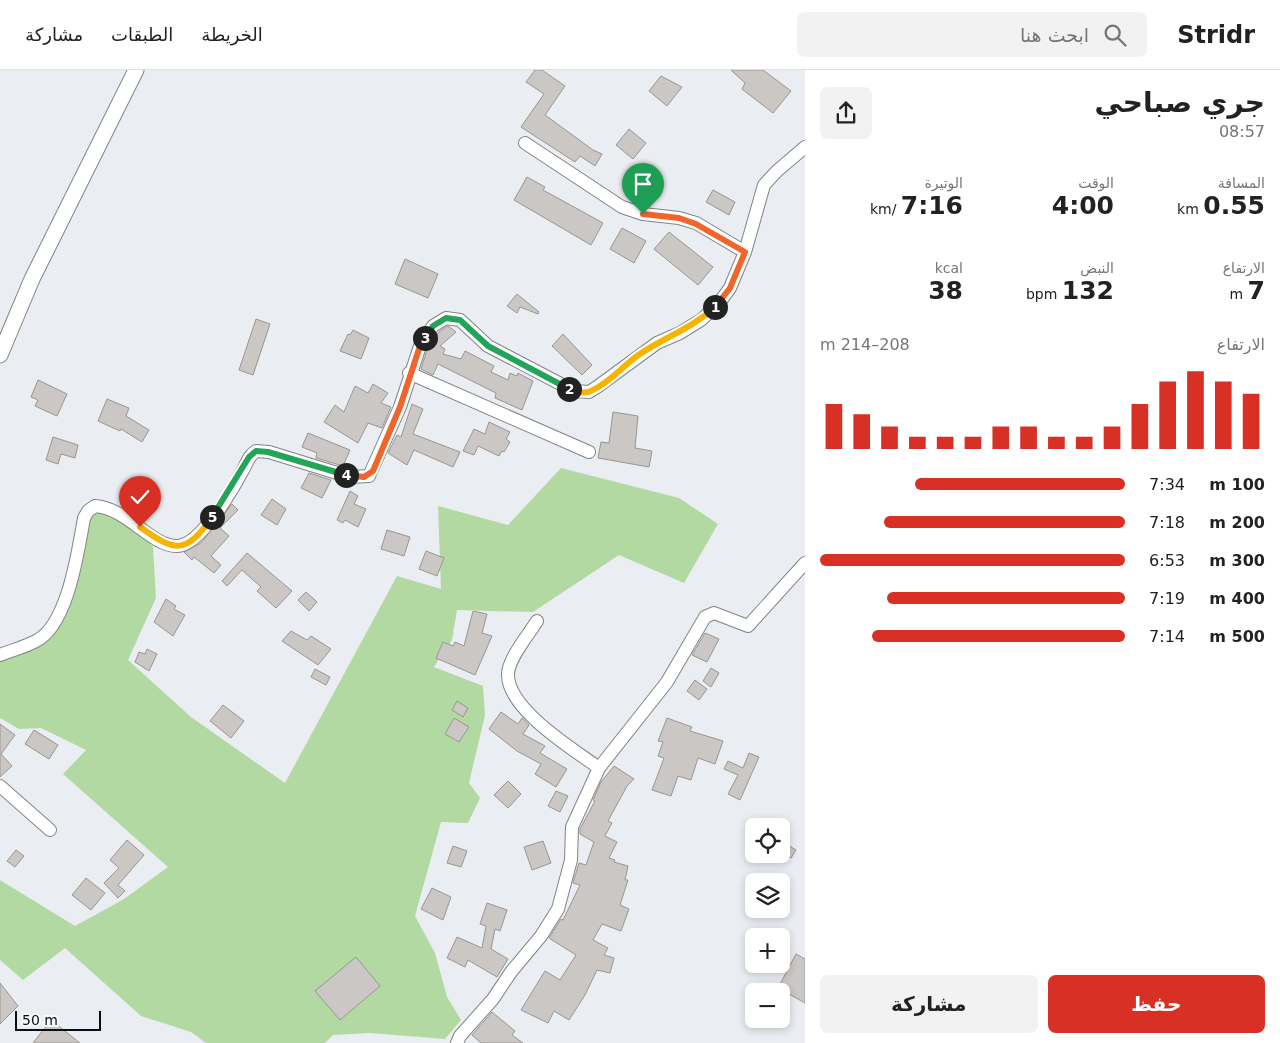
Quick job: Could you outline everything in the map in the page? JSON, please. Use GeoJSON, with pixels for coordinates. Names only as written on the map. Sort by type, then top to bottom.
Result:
{"type":"FeatureCollection","features":[{"type":"Feature","properties":{"kind":"street"},"geometry":{"type":"LineString","coordinates":[[0,355],[32,279],[136,70]]}},
{"type":"Feature","properties":{"kind":"street"},"geometry":{"type":"LineString","coordinates":[[524,143],[622,207],[643,214],[679,218],[696,224],[745,252]]}},
{"type":"Feature","properties":{"kind":"street"},"geometry":{"type":"LineString","coordinates":[[0,655],[37,641],[55,622],[74,571],[88,511],[95,506],[113,510],[164,544],[178,547],[188,543],[204,529],[227,496],[249,457],[256,451],[268,452],[350,477],[369,476],[373,471],[400,407],[409,373],[420,346],[433,326],[446,318],[460,320],[488,346],[514,361],[574,391],[590,392],[657,343],[680,333],[701,320],[719,303],[730,288],[745,252],[764,185],[805,147]]}},
{"type":"Feature","properties":{"kind":"street"},"geometry":{"type":"LineString","coordinates":[[409,373],[589,452]]}},
{"type":"Feature","properties":{"kind":"street"},"geometry":{"type":"LineString","coordinates":[[457,1043],[460,1036],[493,999],[516,965],[541,936],[558,909],[571,860],[572,827],[599,768],[667,682],[705,617],[714,614],[748,626],[805,563]]}},
{"type":"Feature","properties":{"kind":"street"},"geometry":{"type":"LineString","coordinates":[[537,621],[510,664],[508,675],[511,689],[533,717],[550,733],[599,768]]}},
{"type":"Feature","properties":{"kind":"street"},"geometry":{"type":"LineString","coordinates":[[0,786],[50,830]]}},
{"type":"Feature","properties":{"kind":"green space"},"geometry":{"type":"Polygon","coordinates":[[[561,468],[679,498],[718,524],[684,583],[619,555],[533,612],[457,610],[452,640],[434,667],[483,686],[485,715],[469,783],[480,798],[468,823],[441,822],[415,916],[435,953],[447,997],[461,1020],[445,1039],[370,1033],[333,1035],[325,1043],[206,1043],[191,1032],[141,1016],[65,948],[23,980],[0,960],[0,880],[75,926],[124,899],[168,867],[63,774],[86,750],[41,728],[19,729],[0,718],[0,657],[22,647],[59,615],[88,511],[113,510],[130,520],[153,547],[156,598],[128,660],[191,717],[285,783],[397,576],[441,589],[438,506],[508,525],[561,468]]]}},
{"type":"Feature","properties":{"kind":"building"},"geometry":{"type":"Polygon","coordinates":[[[535,70],[542,70],[565,86],[545,115],[593,150],[602,154],[595,166],[580,156],[575,162],[521,127],[544,94],[526,82],[535,70]]]}},
{"type":"Feature","properties":{"kind":"building"},"geometry":{"type":"Polygon","coordinates":[[[731,70],[763,70],[791,91],[773,113],[742,89],[745,83],[731,70]]]}},
{"type":"Feature","properties":{"kind":"building"},"geometry":{"type":"Polygon","coordinates":[[[661,76],[682,87],[667,106],[649,91],[661,76]]]}},
{"type":"Feature","properties":{"kind":"building"},"geometry":{"type":"Polygon","coordinates":[[[629,129],[646,143],[633,159],[616,145],[629,129]]]}},
{"type":"Feature","properties":{"kind":"building"},"geometry":{"type":"Polygon","coordinates":[[[527,177],[545,187],[543,190],[603,223],[591,245],[514,200],[527,177]]]}},
{"type":"Feature","properties":{"kind":"building"},"geometry":{"type":"Polygon","coordinates":[[[713,190],[735,202],[729,215],[706,202],[713,190]]]}},
{"type":"Feature","properties":{"kind":"building"},"geometry":{"type":"Polygon","coordinates":[[[622,228],[646,241],[634,263],[610,249],[622,228]]]}},
{"type":"Feature","properties":{"kind":"building"},"geometry":{"type":"Polygon","coordinates":[[[669,232],[713,267],[698,285],[654,249],[669,232]]]}},
{"type":"Feature","properties":{"kind":"building"},"geometry":{"type":"Polygon","coordinates":[[[405,259],[438,274],[428,298],[395,284],[405,259]]]}},
{"type":"Feature","properties":{"kind":"building"},"geometry":{"type":"Polygon","coordinates":[[[517,294],[539,312],[538,314],[520,307],[517,313],[507,306],[517,294]]]}},
{"type":"Feature","properties":{"kind":"building"},"geometry":{"type":"Polygon","coordinates":[[[256,319],[270,324],[253,375],[239,370],[256,319]]]}},
{"type":"Feature","properties":{"kind":"building"},"geometry":{"type":"Polygon","coordinates":[[[448,326],[456,332],[440,346],[445,349],[443,354],[461,359],[465,351],[494,366],[491,372],[508,380],[510,373],[517,376],[518,373],[533,381],[522,410],[495,398],[496,393],[438,364],[433,375],[421,369],[427,350],[439,332],[448,326]]]}},
{"type":"Feature","properties":{"kind":"building"},"geometry":{"type":"Polygon","coordinates":[[[353,330],[369,338],[361,359],[340,351],[348,334],[350,335],[353,330]]]}},
{"type":"Feature","properties":{"kind":"building"},"geometry":{"type":"Polygon","coordinates":[[[563,334],[592,365],[582,375],[552,346],[563,334]]]}},
{"type":"Feature","properties":{"kind":"building"},"geometry":{"type":"Polygon","coordinates":[[[38,380],[67,394],[57,416],[35,406],[38,400],[31,397],[38,380]]]}},
{"type":"Feature","properties":{"kind":"building"},"geometry":{"type":"Polygon","coordinates":[[[373,384],[388,393],[381,403],[391,407],[382,428],[368,423],[358,443],[324,422],[335,405],[344,412],[355,386],[368,393],[373,384]]]}},
{"type":"Feature","properties":{"kind":"building"},"geometry":{"type":"Polygon","coordinates":[[[107,399],[129,408],[126,416],[149,430],[142,442],[121,429],[120,431],[98,421],[107,399]]]}},
{"type":"Feature","properties":{"kind":"building"},"geometry":{"type":"Polygon","coordinates":[[[412,404],[423,409],[413,434],[460,452],[453,467],[414,450],[407,465],[388,453],[397,435],[401,437],[412,404]]]}},
{"type":"Feature","properties":{"kind":"building"},"geometry":{"type":"Polygon","coordinates":[[[613,412],[638,416],[635,448],[652,451],[649,467],[598,458],[601,442],[609,443],[613,412]]]}},
{"type":"Feature","properties":{"kind":"building"},"geometry":{"type":"Polygon","coordinates":[[[489,422],[510,432],[506,439],[510,442],[504,452],[502,451],[499,456],[478,446],[474,455],[463,451],[474,429],[485,434],[489,422]]]}},
{"type":"Feature","properties":{"kind":"building"},"geometry":{"type":"Polygon","coordinates":[[[308,433],[350,450],[343,466],[316,458],[317,453],[302,447],[308,433]]]}},
{"type":"Feature","properties":{"kind":"building"},"geometry":{"type":"Polygon","coordinates":[[[53,437],[78,445],[75,458],[61,454],[58,464],[46,460],[53,437]]]}},
{"type":"Feature","properties":{"kind":"building"},"geometry":{"type":"Polygon","coordinates":[[[309,473],[331,480],[322,498],[301,488],[309,473]]]}},
{"type":"Feature","properties":{"kind":"building"},"geometry":{"type":"Polygon","coordinates":[[[350,491],[358,496],[354,504],[366,509],[358,527],[345,520],[343,523],[337,520],[350,491]]]}},
{"type":"Feature","properties":{"kind":"building"},"geometry":{"type":"Polygon","coordinates":[[[272,499],[286,509],[277,525],[261,515],[272,499]]]}},
{"type":"Feature","properties":{"kind":"building"},"geometry":{"type":"Polygon","coordinates":[[[232,504],[238,510],[220,528],[229,536],[211,556],[221,565],[214,573],[194,557],[192,560],[184,552],[201,543],[232,504]]]}},
{"type":"Feature","properties":{"kind":"building"},"geometry":{"type":"Polygon","coordinates":[[[387,530],[410,537],[404,556],[381,549],[387,530]]]}},
{"type":"Feature","properties":{"kind":"building"},"geometry":{"type":"Polygon","coordinates":[[[426,551],[444,558],[437,576],[419,569],[426,551]]]}},
{"type":"Feature","properties":{"kind":"building"},"geometry":{"type":"Polygon","coordinates":[[[247,553],[292,591],[276,608],[257,591],[261,587],[242,570],[227,586],[222,581],[247,553]]]}},
{"type":"Feature","properties":{"kind":"building"},"geometry":{"type":"Polygon","coordinates":[[[306,592],[317,602],[309,611],[298,600],[306,592]]]}},
{"type":"Feature","properties":{"kind":"building"},"geometry":{"type":"Polygon","coordinates":[[[166,599],[176,606],[174,609],[185,615],[173,636],[154,622],[166,599]]]}},
{"type":"Feature","properties":{"kind":"building"},"geometry":{"type":"Polygon","coordinates":[[[473,611],[487,614],[482,633],[492,636],[475,675],[436,658],[443,642],[453,646],[455,642],[464,646],[473,611]]]}},
{"type":"Feature","properties":{"kind":"building"},"geometry":{"type":"Polygon","coordinates":[[[291,631],[307,640],[311,636],[331,649],[318,665],[282,641],[291,631]]]}},
{"type":"Feature","properties":{"kind":"building"},"geometry":{"type":"Polygon","coordinates":[[[705,633],[719,639],[707,662],[692,655],[705,633]]]}},
{"type":"Feature","properties":{"kind":"building"},"geometry":{"type":"Polygon","coordinates":[[[147,649],[157,654],[149,671],[135,662],[139,652],[145,654],[147,649]]]}},
{"type":"Feature","properties":{"kind":"building"},"geometry":{"type":"Polygon","coordinates":[[[711,668],[719,673],[711,687],[703,681],[711,668]]]}},
{"type":"Feature","properties":{"kind":"building"},"geometry":{"type":"Polygon","coordinates":[[[315,669],[330,677],[326,685],[311,677],[315,669]]]}},
{"type":"Feature","properties":{"kind":"building"},"geometry":{"type":"Polygon","coordinates":[[[695,680],[707,689],[699,700],[687,691],[695,680]]]}},
{"type":"Feature","properties":{"kind":"building"},"geometry":{"type":"Polygon","coordinates":[[[457,701],[468,708],[463,717],[452,710],[457,701]]]}},
{"type":"Feature","properties":{"kind":"building"},"geometry":{"type":"Polygon","coordinates":[[[223,705],[244,721],[231,738],[210,721],[223,705]]]}},
{"type":"Feature","properties":{"kind":"building"},"geometry":{"type":"Polygon","coordinates":[[[501,712],[518,724],[522,718],[529,725],[523,734],[545,746],[540,753],[567,769],[556,787],[535,774],[541,764],[517,751],[489,729],[501,712]]]}},
{"type":"Feature","properties":{"kind":"building"},"geometry":{"type":"Polygon","coordinates":[[[454,718],[469,727],[459,742],[445,734],[454,718]]]}},
{"type":"Feature","properties":{"kind":"building"},"geometry":{"type":"Polygon","coordinates":[[[667,718],[692,727],[690,731],[723,741],[715,764],[698,758],[691,780],[678,776],[671,796],[652,790],[664,758],[658,756],[663,742],[658,741],[667,718]]]}},
{"type":"Feature","properties":{"kind":"building"},"geometry":{"type":"Polygon","coordinates":[[[0,724],[15,735],[1,754],[12,766],[0,777],[0,724]]]}},
{"type":"Feature","properties":{"kind":"building"},"geometry":{"type":"Polygon","coordinates":[[[34,730],[58,745],[49,759],[25,744],[34,730]]]}},
{"type":"Feature","properties":{"kind":"building"},"geometry":{"type":"Polygon","coordinates":[[[749,753],[759,757],[740,800],[728,794],[738,775],[724,769],[728,761],[743,768],[749,753]]]}},
{"type":"Feature","properties":{"kind":"building"},"geometry":{"type":"Polygon","coordinates":[[[614,766],[634,779],[627,786],[608,821],[612,823],[605,836],[617,842],[609,858],[615,860],[614,862],[628,866],[625,880],[628,880],[620,905],[629,909],[621,931],[602,924],[593,940],[608,948],[604,955],[614,958],[610,973],[597,970],[585,995],[569,1020],[554,1011],[548,1023],[521,1010],[545,971],[560,980],[576,955],[549,938],[561,919],[563,920],[580,885],[573,883],[579,863],[586,865],[594,842],[580,834],[580,829],[595,801],[593,800],[601,782],[614,766]]]}},
{"type":"Feature","properties":{"kind":"building"},"geometry":{"type":"Polygon","coordinates":[[[508,781],[521,794],[508,808],[494,795],[508,781]]]}},
{"type":"Feature","properties":{"kind":"building"},"geometry":{"type":"Polygon","coordinates":[[[556,791],[568,796],[560,812],[548,806],[556,791]]]}},
{"type":"Feature","properties":{"kind":"building"},"geometry":{"type":"Polygon","coordinates":[[[127,840],[144,855],[118,885],[125,891],[118,898],[104,883],[119,868],[110,860],[127,840]]]}},
{"type":"Feature","properties":{"kind":"building"},"geometry":{"type":"Polygon","coordinates":[[[543,841],[551,863],[532,870],[524,847],[543,841]]]}},
{"type":"Feature","properties":{"kind":"building"},"geometry":{"type":"Polygon","coordinates":[[[453,846],[467,851],[461,867],[447,863],[453,846]]]}},
{"type":"Feature","properties":{"kind":"building"},"geometry":{"type":"Polygon","coordinates":[[[790,846],[796,850],[790,858],[790,846]]]}},
{"type":"Feature","properties":{"kind":"building"},"geometry":{"type":"Polygon","coordinates":[[[16,850],[24,856],[15,867],[7,861],[16,850]]]}},
{"type":"Feature","properties":{"kind":"building"},"geometry":{"type":"Polygon","coordinates":[[[86,878],[105,893],[91,910],[72,895],[86,878]]]}},
{"type":"Feature","properties":{"kind":"building"},"geometry":{"type":"Polygon","coordinates":[[[432,888],[451,897],[443,920],[421,909],[432,888]]]}},
{"type":"Feature","properties":{"kind":"building"},"geometry":{"type":"Polygon","coordinates":[[[487,903],[507,910],[500,931],[495,929],[491,949],[508,959],[497,977],[468,960],[465,967],[447,958],[457,937],[482,948],[486,926],[480,924],[487,903]]]}},
{"type":"Feature","properties":{"kind":"building"},"geometry":{"type":"Polygon","coordinates":[[[796,954],[805,959],[805,1003],[790,995],[790,983],[781,983],[786,973],[790,973],[790,965],[796,954]]]}},
{"type":"Feature","properties":{"kind":"building"},"geometry":{"type":"Polygon","coordinates":[[[356,957],[380,986],[340,1020],[315,991],[356,957]]]}},
{"type":"Feature","properties":{"kind":"building"},"geometry":{"type":"Polygon","coordinates":[[[0,983],[18,1006],[0,1024],[0,983]]]}},
{"type":"Feature","properties":{"kind":"building"},"geometry":{"type":"Polygon","coordinates":[[[492,1012],[515,1031],[512,1035],[523,1043],[481,1043],[472,1035],[492,1012]]]}},
{"type":"Feature","properties":{"kind":"building"},"geometry":{"type":"Polygon","coordinates":[[[51,1020],[80,1043],[33,1043],[51,1020]]]}},
{"type":"Feature","properties":{"kind":"route"},"geometry":{"type":"LineString","coordinates":[[140,527],[164,544],[178,547],[188,543],[204,529],[244,470],[249,457],[256,451],[262,450],[350,477],[369,476],[373,471],[400,407],[409,373],[420,346],[433,326],[446,318],[460,320],[488,346],[514,361],[574,391],[590,392],[657,343],[680,333],[701,320],[719,303],[730,288],[745,252],[696,224],[679,218],[643,214]]}}]}
